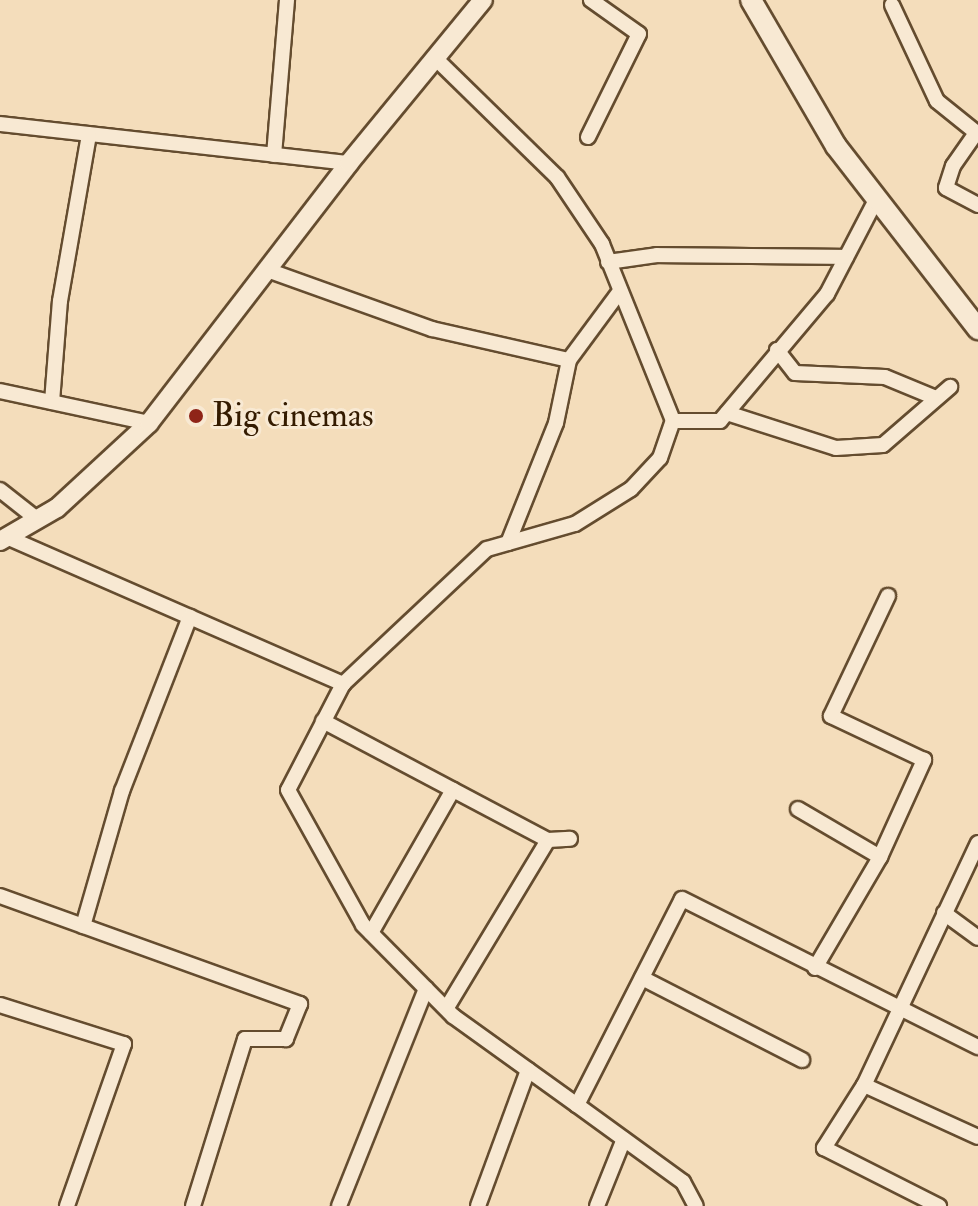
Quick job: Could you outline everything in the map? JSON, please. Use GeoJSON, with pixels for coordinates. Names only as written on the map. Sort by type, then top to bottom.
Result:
{"type":"FeatureCollection","features":[{"type":"Feature","properties":{"kind":"main road"},"geometry":{"type":"LineString","coordinates":[[751,0],[836,146],[978,329]]}},
{"type":"Feature","properties":{"kind":"street"},"geometry":{"type":"LineString","coordinates":[[274,155],[287,0]]}},
{"type":"Feature","properties":{"kind":"street"},"geometry":{"type":"LineString","coordinates":[[5,539],[38,520],[149,423],[270,271],[349,163],[483,0]]}},
{"type":"Feature","properties":{"kind":"street"},"geometry":{"type":"LineString","coordinates":[[588,137],[639,34],[591,0]]}},
{"type":"Feature","properties":{"kind":"street"},"geometry":{"type":"LineString","coordinates":[[892,5],[937,101],[977,134],[953,166],[946,188],[978,205]]}},
{"type":"Feature","properties":{"kind":"street"},"geometry":{"type":"LineString","coordinates":[[436,59],[557,177],[608,262],[673,421],[660,458],[631,489],[575,524],[487,549],[343,684],[288,790],[371,933],[446,1009],[683,1182],[696,1206]]}},
{"type":"Feature","properties":{"kind":"street"},"geometry":{"type":"LineString","coordinates":[[0,124],[349,163]]}},
{"type":"Feature","properties":{"kind":"street"},"geometry":{"type":"LineString","coordinates":[[52,402],[60,301],[89,134]]}},
{"type":"Feature","properties":{"kind":"street"},"geometry":{"type":"LineString","coordinates":[[673,421],[720,421],[827,294],[877,198]]}},
{"type":"Feature","properties":{"kind":"street"},"geometry":{"type":"LineString","coordinates":[[608,262],[657,255],[846,257]]}},
{"type":"Feature","properties":{"kind":"street"},"geometry":{"type":"LineString","coordinates":[[270,271],[432,329],[569,360]]}},
{"type":"Feature","properties":{"kind":"street"},"geometry":{"type":"LineString","coordinates":[[508,543],[556,423],[569,360],[620,291]]}},
{"type":"Feature","properties":{"kind":"street"},"geometry":{"type":"LineString","coordinates":[[777,350],[795,373],[885,377],[936,398]]}},
{"type":"Feature","properties":{"kind":"street"},"geometry":{"type":"LineString","coordinates":[[727,413],[836,448],[883,445],[950,387]]}},
{"type":"Feature","properties":{"kind":"street"},"geometry":{"type":"LineString","coordinates":[[0,391],[149,423]]}},
{"type":"Feature","properties":{"kind":"street"},"geometry":{"type":"LineString","coordinates":[[0,490],[38,520]]}},
{"type":"Feature","properties":{"kind":"street"},"geometry":{"type":"LineString","coordinates":[[5,539],[343,684]]}},
{"type":"Feature","properties":{"kind":"street"},"geometry":{"type":"LineString","coordinates":[[815,968],[880,857],[924,760],[831,716],[888,596]]}},
{"type":"Feature","properties":{"kind":"street"},"geometry":{"type":"LineString","coordinates":[[83,926],[122,791],[190,617]]}},
{"type":"Feature","properties":{"kind":"street"},"geometry":{"type":"LineString","coordinates":[[323,721],[548,840],[570,839]]}},
{"type":"Feature","properties":{"kind":"street"},"geometry":{"type":"LineString","coordinates":[[371,933],[453,790]]}},
{"type":"Feature","properties":{"kind":"street"},"geometry":{"type":"LineString","coordinates":[[798,809],[880,857]]}},
{"type":"Feature","properties":{"kind":"street"},"geometry":{"type":"LineString","coordinates":[[446,1009],[548,840]]}},
{"type":"Feature","properties":{"kind":"street"},"geometry":{"type":"LineString","coordinates":[[939,1206],[824,1148],[864,1085],[978,843]]}},
{"type":"Feature","properties":{"kind":"street"},"geometry":{"type":"LineString","coordinates":[[0,896],[300,1004],[286,1039],[245,1039],[193,1206]]}},
{"type":"Feature","properties":{"kind":"street"},"geometry":{"type":"LineString","coordinates":[[577,1105],[682,899],[978,1047]]}},
{"type":"Feature","properties":{"kind":"street"},"geometry":{"type":"LineString","coordinates":[[944,913],[978,938]]}},
{"type":"Feature","properties":{"kind":"street"},"geometry":{"type":"LineString","coordinates":[[642,978],[802,1060]]}},
{"type":"Feature","properties":{"kind":"street"},"geometry":{"type":"LineString","coordinates":[[339,1206],[426,989]]}},
{"type":"Feature","properties":{"kind":"street"},"geometry":{"type":"LineString","coordinates":[[0,1005],[124,1044],[67,1206]]}},
{"type":"Feature","properties":{"kind":"street"},"geometry":{"type":"LineString","coordinates":[[478,1206],[528,1070]]}},
{"type":"Feature","properties":{"kind":"street"},"geometry":{"type":"LineString","coordinates":[[864,1085],[978,1137]]}},
{"type":"Feature","properties":{"kind":"street"},"geometry":{"type":"LineString","coordinates":[[597,1206],[624,1139]]}},
{"type":"Feature","properties":{"kind":"place","name":"Big cinemas"},"geometry":{"type":"Point","coordinates":[196,416]}}]}
